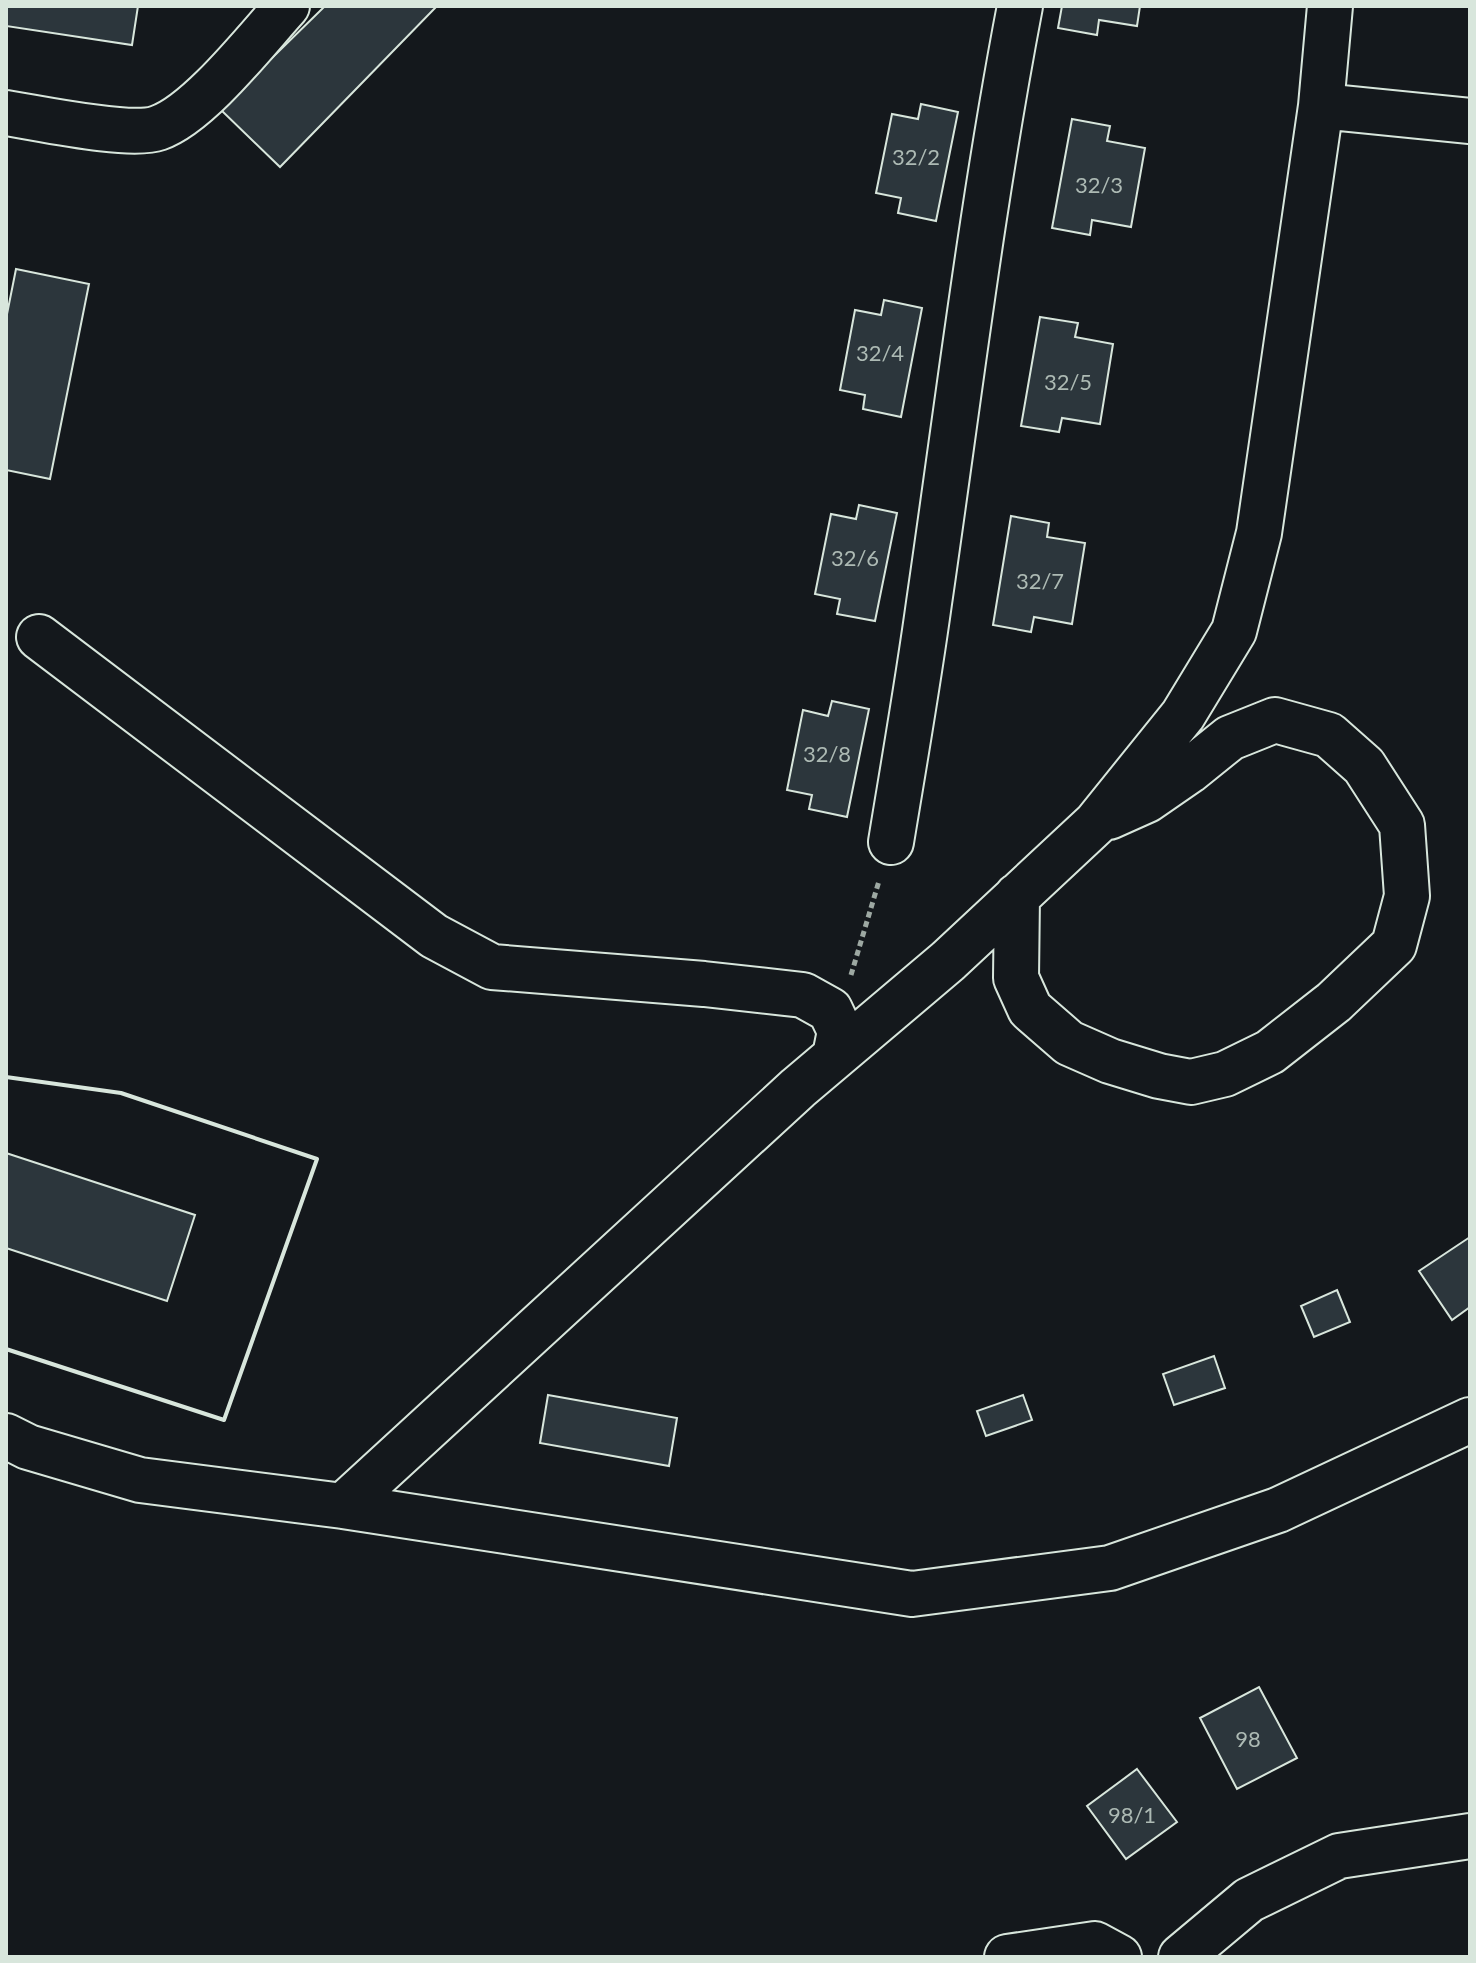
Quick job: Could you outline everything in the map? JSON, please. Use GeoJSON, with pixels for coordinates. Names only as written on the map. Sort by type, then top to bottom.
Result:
{"type":"FeatureCollection","features":[{"type":"Feature","properties":{"kind":"street"},"geometry":{"type":"LineString","coordinates":[[6,113],[115,130],[158,129],[199,103],[287,6]]}},
{"type":"Feature","properties":{"kind":"street"},"geometry":{"type":"LineString","coordinates":[[891,842],[929,606],[957,394],[1020,6]]}},
{"type":"Feature","properties":{"kind":"street"},"geometry":{"type":"LineString","coordinates":[[343,1506],[835,1056],[948,961],[1096,823],[1183,715],[1234,631],[1259,533],[1321,106],[1330,6]]}},
{"type":"Feature","properties":{"kind":"street"},"geometry":{"type":"LineString","coordinates":[[1321,106],[1470,121]]}},
{"type":"Feature","properties":{"kind":"street"},"geometry":{"type":"LineString","coordinates":[[39,637],[434,936],[492,967],[803,995],[830,1010],[840,1031],[835,1056]]}},
{"type":"Feature","properties":{"kind":"street"},"geometry":{"type":"LineString","coordinates":[[1017,896],[1016,978],[1030,1009],[1069,1043],[1110,1061],[1191,1082],[1225,1074],[1270,1052],[1334,1002],[1394,945],[1407,896],[1402,825],[1364,766],[1329,735],[1275,720],[1230,738],[1147,800],[1096,823]]}},
{"type":"Feature","properties":{"kind":"street"},"geometry":{"type":"LineString","coordinates":[[6,1436],[28,1447],[140,1480],[343,1506],[912,1594],[1110,1568],[1278,1510],[1470,1420]]}},
{"type":"Feature","properties":{"kind":"street"},"geometry":{"type":"LineString","coordinates":[[1181,1957],[1249,1900],[1339,1856],[1470,1836]]}},
{"type":"Feature","properties":{"kind":"street"},"geometry":{"type":"LineString","coordinates":[[1007,1957],[1095,1944],[1119,1957]]}},
{"type":"Feature","properties":{"kind":"path"},"geometry":{"type":"LineString","coordinates":[[830,1010],[851,974],[891,842]]}},
{"type":"Feature","properties":{"kind":"building"},"geometry":{"type":"Polygon","coordinates":[[[6,6],[138,6],[132,45],[6,26],[6,6]]]}},
{"type":"Feature","properties":{"kind":"building"},"geometry":{"type":"Polygon","coordinates":[[[325,6],[437,6],[280,167],[220,109],[325,6]]]}},
{"type":"Feature","properties":{"kind":"building"},"geometry":{"type":"Polygon","coordinates":[[[1062,6],[1140,6],[1137,26],[1099,20],[1097,35],[1058,28],[1062,6]]]}},
{"type":"Feature","properties":{"kind":"building"},"geometry":{"type":"Polygon","coordinates":[[[921,104],[958,112],[936,221],[898,213],[901,198],[876,193],[892,114],[918,119],[921,104]]]}},
{"type":"Feature","properties":{"kind":"building"},"geometry":{"type":"Polygon","coordinates":[[[1072,119],[1110,126],[1107,141],[1145,148],[1131,227],[1092,220],[1090,235],[1052,228],[1072,119]]]}},
{"type":"Feature","properties":{"kind":"building"},"geometry":{"type":"Polygon","coordinates":[[[16,269],[89,284],[50,479],[6,470],[6,319],[16,269]]]}},
{"type":"Feature","properties":{"kind":"building"},"geometry":{"type":"Polygon","coordinates":[[[884,300],[922,308],[901,417],[863,409],[865,395],[840,390],[855,310],[881,315],[884,300]]]}},
{"type":"Feature","properties":{"kind":"building"},"geometry":{"type":"Polygon","coordinates":[[[1040,317],[1078,323],[1075,337],[1113,344],[1100,424],[1062,418],[1059,432],[1021,426],[1040,317]]]}},
{"type":"Feature","properties":{"kind":"building"},"geometry":{"type":"Polygon","coordinates":[[[859,505],[897,513],[875,621],[837,614],[840,599],[815,594],[831,514],[856,519],[859,505]]]}},
{"type":"Feature","properties":{"kind":"building"},"geometry":{"type":"Polygon","coordinates":[[[1011,516],[1049,523],[1047,537],[1085,543],[1072,624],[1034,617],[1031,632],[993,625],[1011,516]]]}},
{"type":"Feature","properties":{"kind":"building"},"geometry":{"type":"Polygon","coordinates":[[[832,701],[869,709],[847,817],[809,809],[812,795],[787,790],[803,710],[828,716],[832,701]]]}},
{"type":"Feature","properties":{"kind":"building"},"geometry":{"type":"Polygon","coordinates":[[[6,1153],[195,1215],[167,1301],[6,1248],[6,1153]]]}},
{"type":"Feature","properties":{"kind":"building"},"geometry":{"type":"Polygon","coordinates":[[[1470,1237],[1470,1307],[1452,1320],[1419,1271],[1470,1237]]]}},
{"type":"Feature","properties":{"kind":"building"},"geometry":{"type":"Polygon","coordinates":[[[1337,1290],[1350,1322],[1314,1337],[1301,1306],[1337,1290]]]}},
{"type":"Feature","properties":{"kind":"building"},"geometry":{"type":"Polygon","coordinates":[[[1214,1356],[1225,1388],[1174,1405],[1163,1374],[1214,1356]]]}},
{"type":"Feature","properties":{"kind":"building"},"geometry":{"type":"Polygon","coordinates":[[[548,1395],[677,1418],[669,1466],[540,1443],[548,1395]]]}},
{"type":"Feature","properties":{"kind":"building"},"geometry":{"type":"Polygon","coordinates":[[[1023,1395],[1032,1420],[986,1436],[977,1411],[1023,1395]]]}},
{"type":"Feature","properties":{"kind":"building"},"geometry":{"type":"Polygon","coordinates":[[[1259,1687],[1297,1758],[1237,1789],[1200,1718],[1259,1687]]]}},
{"type":"Feature","properties":{"kind":"building"},"geometry":{"type":"Polygon","coordinates":[[[1137,1769],[1177,1822],[1126,1859],[1087,1806],[1137,1769]]]}},
{"type":"Feature","properties":{"kind":"wall"},"geometry":{"type":"LineString","coordinates":[[6,1077],[121,1093],[317,1159],[224,1420],[6,1349]]}}]}
